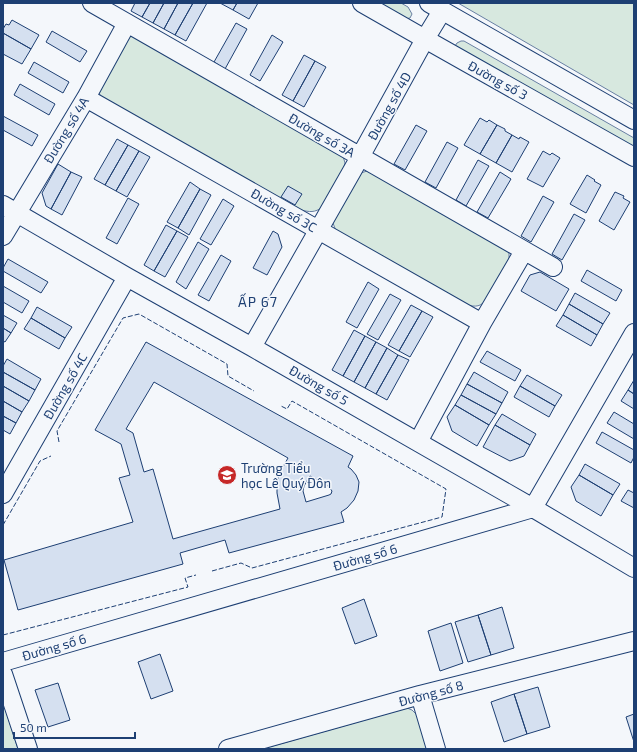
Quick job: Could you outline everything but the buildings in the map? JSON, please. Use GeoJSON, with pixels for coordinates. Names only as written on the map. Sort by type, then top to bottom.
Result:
{"type":"FeatureCollection","features":[{"type":"Feature","properties":{"kind":"street","name":"Đường số 3A"},"geometry":{"type":"LineString","coordinates":[[92,3],[553,267]]}},
{"type":"Feature","properties":{"kind":"street","name":"Đường số 3"},"geometry":{"type":"LineString","coordinates":[[362,3],[634,156]]}},
{"type":"Feature","properties":{"kind":"street","name":"Đường số 4D"},"geometry":{"type":"LineString","coordinates":[[252,347],[425,39],[436,7]]}},
{"type":"Feature","properties":{"kind":"street"},"geometry":{"type":"LineString","coordinates":[[436,7],[634,120]]}},
{"type":"Feature","properties":{"kind":"street","name":"Đường số 4A"},"geometry":{"type":"LineString","coordinates":[[3,236],[10,209],[86,98],[127,23]]}},
{"type":"Feature","properties":{"kind":"street","name":"Đường số 3C"},"geometry":{"type":"LineString","coordinates":[[86,98],[482,323]]}},
{"type":"Feature","properties":{"kind":"street","name":"Đường số 5"},"geometry":{"type":"LineString","coordinates":[[10,209],[533,508],[634,568]]}},
{"type":"Feature","properties":{"kind":"street"},"geometry":{"type":"LineString","coordinates":[[418,442],[482,323],[524,251]]}},
{"type":"Feature","properties":{"kind":"street","name":"Đường số 4C"},"geometry":{"type":"LineString","coordinates":[[3,494],[127,277]]}},
{"type":"Feature","properties":{"kind":"street"},"geometry":{"type":"LineString","coordinates":[[533,508],[634,332]]}},
{"type":"Feature","properties":{"kind":"street","name":"Đường số 6"},"geometry":{"type":"LineString","coordinates":[[3,662],[533,508]]}},
{"type":"Feature","properties":{"kind":"street","name":"Đường số 8"},"geometry":{"type":"LineString","coordinates":[[228,749],[420,695],[634,641]]}},
{"type":"Feature","properties":{"kind":"street"},"geometry":{"type":"LineString","coordinates":[[3,674],[28,749]]}},
{"type":"Feature","properties":{"kind":"street"},"geometry":{"type":"LineString","coordinates":[[420,695],[436,749]]}},
{"type":"Feature","properties":{"kind":"shaded area"},"geometry":{"type":"Polygon","coordinates":[[[373,3],[401,3],[408,7],[412,14],[410,18],[405,19],[373,3]]]}},
{"type":"Feature","properties":{"kind":"shaded area"},"geometry":{"type":"Polygon","coordinates":[[[458,3],[634,3],[634,105],[458,3]]]}},
{"type":"Feature","properties":{"kind":"shaded area"},"geometry":{"type":"Polygon","coordinates":[[[131,34],[343,156],[345,163],[343,171],[323,207],[312,212],[301,210],[101,97],[98,91],[99,85],[131,34]]]}},
{"type":"Feature","properties":{"kind":"shaded area"},"geometry":{"type":"Polygon","coordinates":[[[461,41],[464,41],[634,138],[634,152],[455,46],[461,41]]]}},
{"type":"Feature","properties":{"kind":"shaded area"},"geometry":{"type":"Polygon","coordinates":[[[367,171],[506,246],[509,253],[509,260],[485,302],[478,306],[466,305],[336,231],[333,223],[333,217],[361,173],[367,171]]]}},
{"type":"Feature","properties":{"kind":"shaded area"},"geometry":{"type":"Polygon","coordinates":[[[3,702],[18,749],[3,749],[3,702]]]}},
{"type":"Feature","properties":{"kind":"shaded area"},"geometry":{"type":"Polygon","coordinates":[[[407,708],[412,710],[417,715],[427,749],[262,749],[407,708]]]}},
{"type":"Feature","properties":{"kind":"fence"},"geometry":{"type":"LineString","coordinates":[[59,442],[57,431],[123,318],[139,314],[227,364],[228,376],[254,391]]}},
{"type":"Feature","properties":{"kind":"fence"},"geometry":{"type":"LineString","coordinates":[[212,571],[241,563],[252,568],[442,517],[446,489],[292,401],[287,409],[281,406]]}},
{"type":"Feature","properties":{"kind":"fence"},"geometry":{"type":"LineString","coordinates":[[3,525],[40,461],[51,456]]}},
{"type":"Feature","properties":{"kind":"fence"},"geometry":{"type":"LineString","coordinates":[[3,635],[188,587],[185,578],[196,575]]}},
{"type":"Feature","properties":{"kind":"place","name":"Trường Tiểu học Lê Quý Đôn"},"geometry":{"type":"Point","coordinates":[227,475]}},
{"type":"Feature","properties":{"kind":"district","name":"ẤP 67"},"geometry":{"type":"Point","coordinates":[258,302]}}]}
